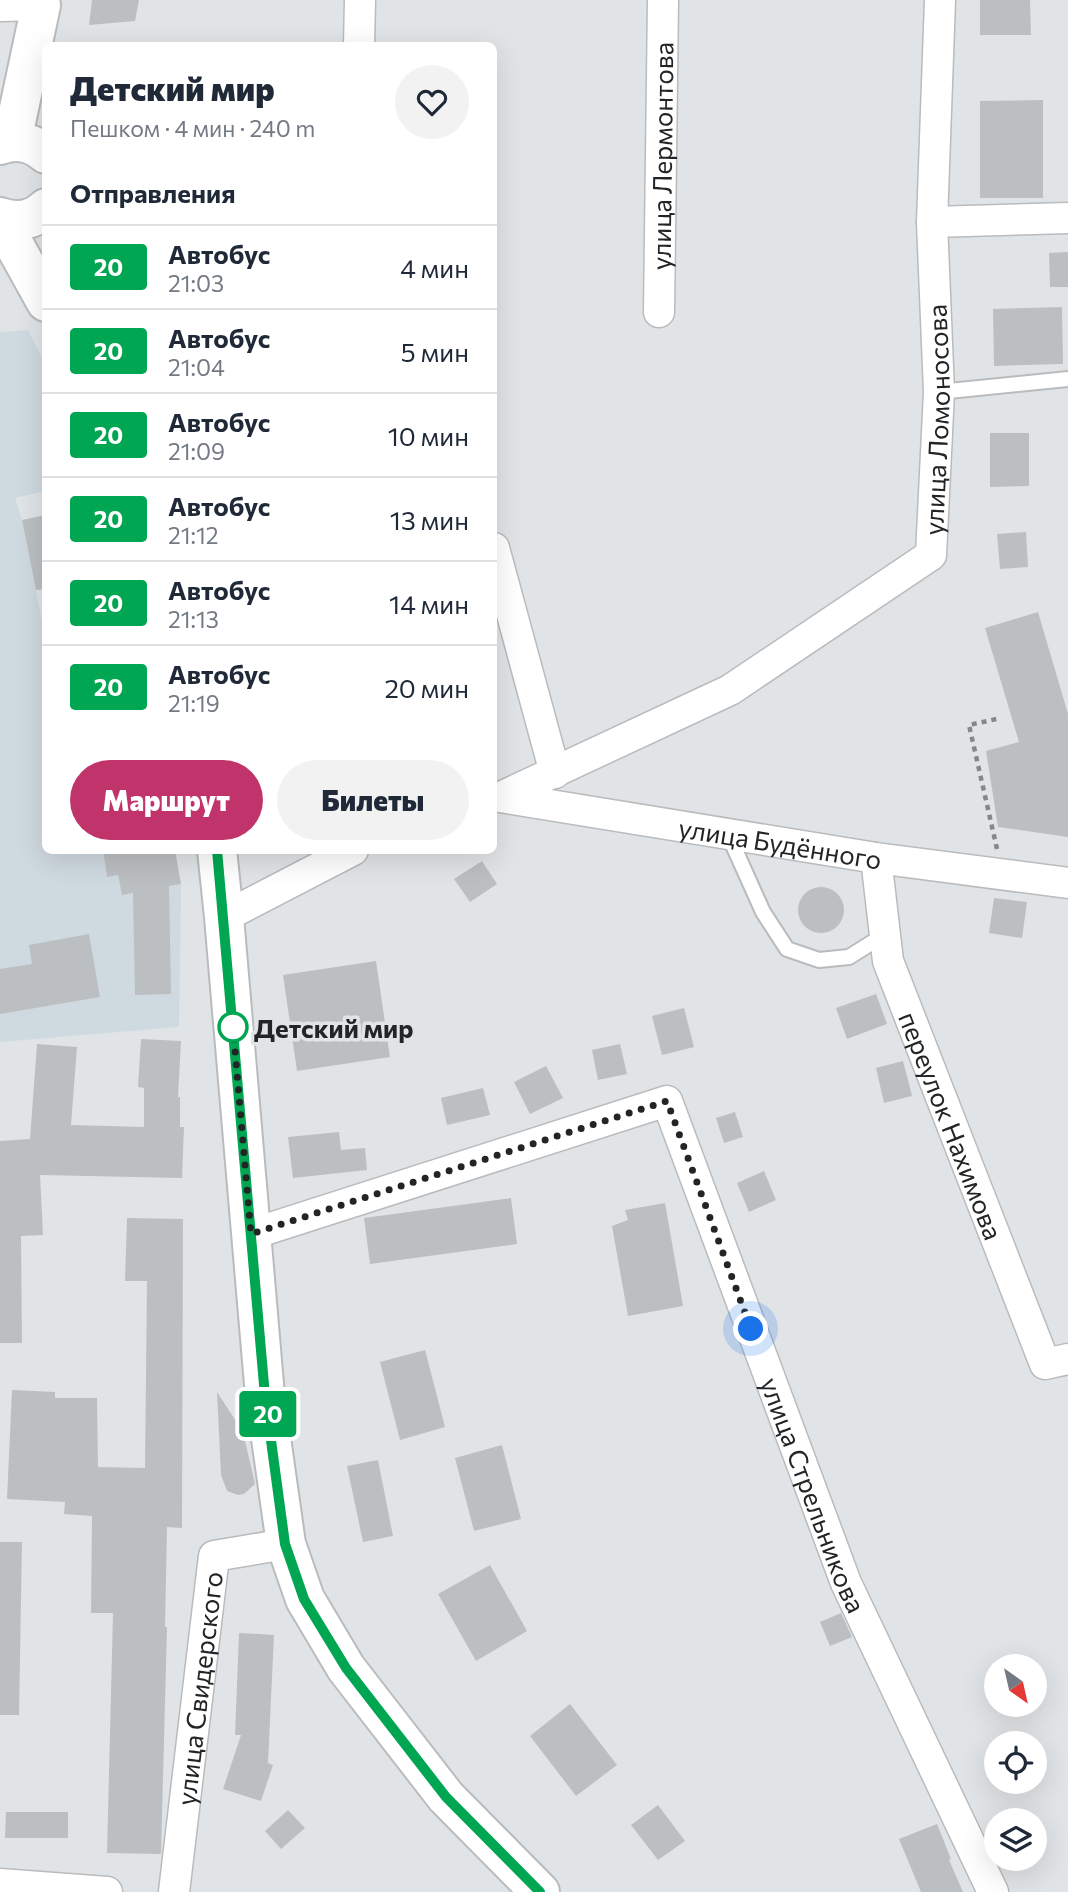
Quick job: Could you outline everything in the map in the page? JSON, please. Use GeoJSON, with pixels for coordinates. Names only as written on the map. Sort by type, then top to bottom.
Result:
{"type":"FeatureCollection","features":[{"type":"Feature","properties":{"kind":"main road"},"geometry":{"type":"LineString","coordinates":[[41,2],[43,42]]}},
{"type":"Feature","properties":{"kind":"main road"},"geometry":{"type":"LineString","coordinates":[[17,141],[41,2]]}},
{"type":"Feature","properties":{"kind":"main road"},"geometry":{"type":"LineString","coordinates":[[26,286],[0,218],[20,221],[42,217]]}},
{"type":"Feature","properties":{"kind":"main road"},"geometry":{"type":"LineString","coordinates":[[217,854],[265,1396],[285,1544],[304,1599],[346,1668],[446,1797],[540,1892]]}},
{"type":"Feature","properties":{"kind":"street"},"geometry":{"type":"LineString","coordinates":[[359,42],[360,0]]}},
{"type":"Feature","properties":{"kind":"street","name":"улица Лермонтова"},"geometry":{"type":"LineString","coordinates":[[659,312],[663,0]]}},
{"type":"Feature","properties":{"kind":"street","name":"улица Ломоносова"},"geometry":{"type":"LineString","coordinates":[[498,798],[730,690],[931,555],[939,391],[932,222],[940,0]]}},
{"type":"Feature","properties":{"kind":"street"},"geometry":{"type":"LineString","coordinates":[[0,6],[41,2]]}},
{"type":"Feature","properties":{"kind":"street"},"geometry":{"type":"LineString","coordinates":[[932,222],[1068,218]]}},
{"type":"Feature","properties":{"kind":"street"},"geometry":{"type":"LineString","coordinates":[[497,559],[555,773]]}},
{"type":"Feature","properties":{"kind":"street","name":"улица Будённого"},"geometry":{"type":"LineString","coordinates":[[498,798],[876,858],[1068,883]]}},
{"type":"Feature","properties":{"kind":"street"},"geometry":{"type":"LineString","coordinates":[[224,917],[345,854]]}},
{"type":"Feature","properties":{"kind":"street","name":"переулок Нахимова"},"geometry":{"type":"LineString","coordinates":[[876,858],[888,961],[1045,1364],[1068,1359]]}},
{"type":"Feature","properties":{"kind":"street","name":"улица Стрельникова"},"geometry":{"type":"LineString","coordinates":[[251,1234],[667,1101],[846,1583],[993,1892]]}},
{"type":"Feature","properties":{"kind":"street","name":"улица Свидерского"},"geometry":{"type":"LineString","coordinates":[[174,1892],[214,1556],[285,1544]]}},
{"type":"Feature","properties":{"kind":"street"},"geometry":{"type":"LineString","coordinates":[[0,1884],[107,1892]]}},
{"type":"Feature","properties":{"kind":"lane"},"geometry":{"type":"LineString","coordinates":[[939,391],[1068,379]]}},
{"type":"Feature","properties":{"kind":"lane"},"geometry":{"type":"LineString","coordinates":[[728,833],[762,912],[787,949],[819,960],[849,957],[884,935]]}},
{"type":"Feature","properties":{"kind":"path"},"geometry":{"type":"LineString","coordinates":[[1001,718],[969,725],[1002,874]]}},
{"type":"Feature","properties":{"kind":"shaded area"},"geometry":{"type":"Polygon","coordinates":[[[28,330],[42,358],[42,492],[15,498],[22,520],[42,621],[42,854],[103,854],[107,877],[118,875],[122,895],[181,884],[179,1027],[0,1042],[0,332],[28,330]]]}},
{"type":"Feature","properties":{"kind":"building"},"geometry":{"type":"Polygon","coordinates":[[[92,0],[139,0],[135,21],[89,25],[92,0]]]}},
{"type":"Feature","properties":{"kind":"building"},"geometry":{"type":"Polygon","coordinates":[[[980,0],[1030,0],[1031,35],[980,35],[980,0]]]}},
{"type":"Feature","properties":{"kind":"building"},"geometry":{"type":"Polygon","coordinates":[[[1043,100],[1043,198],[980,198],[980,101],[1043,100]]]}},
{"type":"Feature","properties":{"kind":"building"},"geometry":{"type":"Polygon","coordinates":[[[1068,252],[1068,287],[1050,287],[1049,253],[1068,252]]]}},
{"type":"Feature","properties":{"kind":"building"},"geometry":{"type":"Polygon","coordinates":[[[1062,307],[1063,364],[994,366],[993,309],[1062,307]]]}},
{"type":"Feature","properties":{"kind":"building"},"geometry":{"type":"Polygon","coordinates":[[[990,433],[1029,433],[1029,486],[990,487],[990,433]]]}},
{"type":"Feature","properties":{"kind":"building"},"geometry":{"type":"Polygon","coordinates":[[[42,516],[42,589],[36,590],[22,520],[42,516]]]}},
{"type":"Feature","properties":{"kind":"building"},"geometry":{"type":"Polygon","coordinates":[[[1026,532],[1028,567],[1000,569],[997,534],[1026,532]]]}},
{"type":"Feature","properties":{"kind":"building"},"geometry":{"type":"Polygon","coordinates":[[[1038,612],[1068,714],[1068,837],[998,827],[986,751],[1019,742],[985,628],[1038,612]]]}},
{"type":"Feature","properties":{"kind":"building"},"geometry":{"type":"Polygon","coordinates":[[[104,854],[176,854],[181,884],[169,886],[171,994],[135,995],[133,893],[122,895],[118,875],[107,877],[104,854]]]}},
{"type":"Feature","properties":{"kind":"building"},"geometry":{"type":"Polygon","coordinates":[[[482,861],[497,884],[470,902],[454,879],[482,861]]]}},
{"type":"Feature","properties":{"kind":"building"},"geometry":{"type":"Polygon","coordinates":[[[821,887],[830,888],[837,894],[843,901],[843,919],[837,926],[830,932],[821,933],[812,932],[805,926],[799,919],[798,910],[799,901],[805,894],[812,888],[821,887]]]}},
{"type":"Feature","properties":{"kind":"building"},"geometry":{"type":"Polygon","coordinates":[[[994,898],[1027,902],[1022,938],[989,933],[994,898]]]}},
{"type":"Feature","properties":{"kind":"building"},"geometry":{"type":"Polygon","coordinates":[[[89,934],[100,997],[0,1014],[0,969],[32,964],[29,945],[89,934]]]}},
{"type":"Feature","properties":{"kind":"building"},"geometry":{"type":"Polygon","coordinates":[[[376,961],[390,1057],[297,1071],[283,975],[376,961]]]}},
{"type":"Feature","properties":{"kind":"building"},"geometry":{"type":"Polygon","coordinates":[[[876,994],[887,1024],[847,1039],[836,1008],[876,994]]]}},
{"type":"Feature","properties":{"kind":"building"},"geometry":{"type":"Polygon","coordinates":[[[684,1008],[694,1047],[662,1055],[652,1016],[684,1008]]]}},
{"type":"Feature","properties":{"kind":"building"},"geometry":{"type":"Polygon","coordinates":[[[141,1039],[181,1041],[178,1097],[180,1127],[184,1127],[182,1178],[40,1175],[43,1235],[21,1236],[22,1343],[0,1343],[0,1141],[30,1139],[37,1044],[77,1047],[71,1125],[144,1127],[144,1088],[138,1087],[141,1039]]]}},
{"type":"Feature","properties":{"kind":"building"},"geometry":{"type":"Polygon","coordinates":[[[620,1044],[627,1074],[598,1080],[592,1050],[620,1044]]]}},
{"type":"Feature","properties":{"kind":"building"},"geometry":{"type":"Polygon","coordinates":[[[903,1061],[912,1096],[884,1103],[876,1068],[903,1061]]]}},
{"type":"Feature","properties":{"kind":"building"},"geometry":{"type":"Polygon","coordinates":[[[546,1066],[563,1098],[530,1114],[514,1082],[546,1066]]]}},
{"type":"Feature","properties":{"kind":"building"},"geometry":{"type":"Polygon","coordinates":[[[483,1088],[490,1115],[447,1125],[441,1098],[483,1088]]]}},
{"type":"Feature","properties":{"kind":"building"},"geometry":{"type":"Polygon","coordinates":[[[735,1112],[743,1137],[724,1143],[716,1118],[735,1112]]]}},
{"type":"Feature","properties":{"kind":"building"},"geometry":{"type":"Polygon","coordinates":[[[339,1132],[341,1150],[365,1148],[367,1170],[293,1178],[288,1137],[339,1132]]]}},
{"type":"Feature","properties":{"kind":"building"},"geometry":{"type":"Polygon","coordinates":[[[764,1171],[776,1200],[749,1212],[737,1183],[764,1171]]]}},
{"type":"Feature","properties":{"kind":"building"},"geometry":{"type":"Polygon","coordinates":[[[511,1198],[517,1244],[370,1264],[364,1218],[511,1198]]]}},
{"type":"Feature","properties":{"kind":"building"},"geometry":{"type":"Polygon","coordinates":[[[665,1203],[683,1306],[628,1316],[612,1226],[628,1220],[625,1210],[665,1203]]]}},
{"type":"Feature","properties":{"kind":"building"},"geometry":{"type":"Polygon","coordinates":[[[127,1218],[183,1219],[182,1528],[167,1527],[161,1854],[107,1853],[113,1613],[91,1613],[92,1516],[64,1514],[65,1502],[7,1499],[12,1390],[55,1392],[55,1398],[97,1398],[98,1467],[145,1468],[147,1281],[125,1281],[127,1218]]]}},
{"type":"Feature","properties":{"kind":"building"},"geometry":{"type":"Polygon","coordinates":[[[425,1350],[445,1427],[400,1440],[380,1362],[425,1350]]]}},
{"type":"Feature","properties":{"kind":"building"},"geometry":{"type":"Polygon","coordinates":[[[217,1392],[243,1432],[255,1484],[244,1494],[227,1491],[221,1475],[217,1392]]]}},
{"type":"Feature","properties":{"kind":"building"},"geometry":{"type":"Polygon","coordinates":[[[502,1445],[521,1519],[474,1531],[455,1458],[502,1445]]]}},
{"type":"Feature","properties":{"kind":"building"},"geometry":{"type":"Polygon","coordinates":[[[378,1460],[393,1536],[363,1542],[347,1466],[378,1460]]]}},
{"type":"Feature","properties":{"kind":"building"},"geometry":{"type":"Polygon","coordinates":[[[0,1542],[22,1542],[19,1715],[0,1715],[0,1542]]]}},
{"type":"Feature","properties":{"kind":"building"},"geometry":{"type":"Polygon","coordinates":[[[490,1565],[527,1631],[476,1661],[438,1594],[490,1565]]]}},
{"type":"Feature","properties":{"kind":"building"},"geometry":{"type":"Polygon","coordinates":[[[841,1613],[852,1637],[830,1646],[820,1622],[841,1613]]]}},
{"type":"Feature","properties":{"kind":"building"},"geometry":{"type":"Polygon","coordinates":[[[239,1633],[274,1635],[268,1763],[273,1765],[261,1801],[223,1789],[241,1735],[235,1735],[239,1633]]]}},
{"type":"Feature","properties":{"kind":"building"},"geometry":{"type":"Polygon","coordinates":[[[570,1704],[617,1765],[576,1796],[530,1736],[570,1704]]]}},
{"type":"Feature","properties":{"kind":"building"},"geometry":{"type":"Polygon","coordinates":[[[658,1805],[685,1841],[658,1860],[631,1825],[658,1805]]]}},
{"type":"Feature","properties":{"kind":"building"},"geometry":{"type":"Polygon","coordinates":[[[288,1810],[305,1828],[281,1849],[265,1831],[288,1810]]]}},
{"type":"Feature","properties":{"kind":"building"},"geometry":{"type":"Polygon","coordinates":[[[6,1812],[68,1812],[68,1838],[5,1838],[6,1812]]]}},
{"type":"Feature","properties":{"kind":"building"},"geometry":{"type":"Polygon","coordinates":[[[937,1824],[963,1892],[921,1892],[899,1839],[937,1824]]]}},
{"type":"Feature","properties":{"kind":"bus line","name":"20"},"geometry":{"type":"LineString","coordinates":[[217,854],[265,1396],[285,1544],[304,1599],[346,1668],[446,1797],[540,1892]]}},
{"type":"Feature","properties":{"kind":"place","name":"Детский мир"},"geometry":{"type":"Point","coordinates":[233,1027]}},
{"type":"Feature","properties":{"kind":"route"},"geometry":{"type":"LineString","coordinates":[[233,1027],[251,1234],[667,1101],[751,1329]]}}]}
